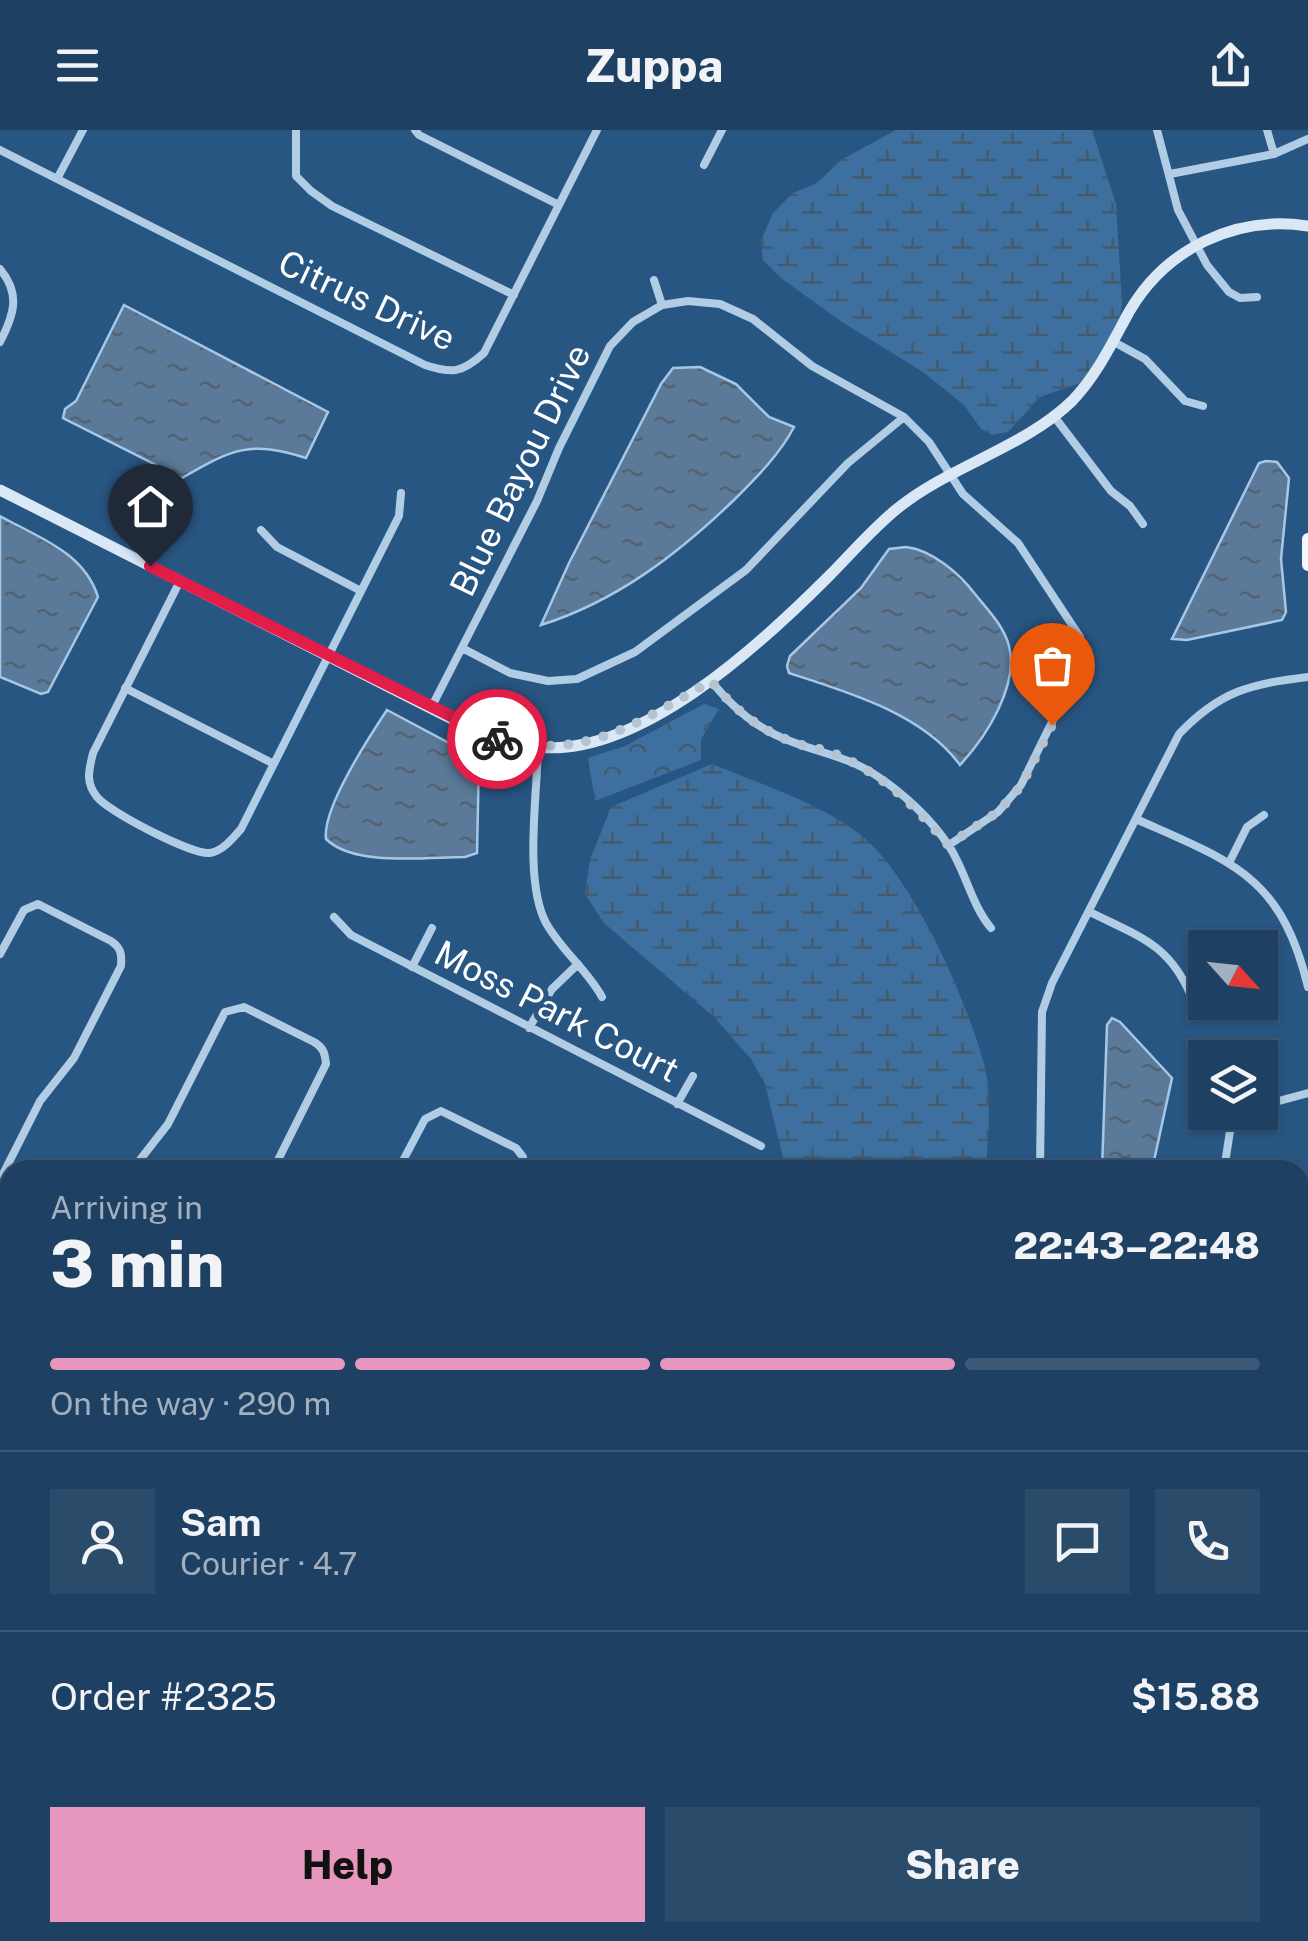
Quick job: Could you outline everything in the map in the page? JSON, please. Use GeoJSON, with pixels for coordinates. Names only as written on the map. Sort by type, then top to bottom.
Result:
{"type":"FeatureCollection","features":[{"type":"Feature","properties":{"kind":"main road"},"geometry":{"type":"LineString","coordinates":[[1308,540],[1308,565]]}},
{"type":"Feature","properties":{"kind":"street"},"geometry":{"type":"LineString","coordinates":[[57,179],[83,130]]}},
{"type":"Feature","properties":{"kind":"street"},"geometry":{"type":"LineString","coordinates":[[296,130],[296,176],[311,192],[514,295]]}},
{"type":"Feature","properties":{"kind":"street"},"geometry":{"type":"LineString","coordinates":[[415,130],[559,205]]}},
{"type":"Feature","properties":{"kind":"street","name":"Citrus Drive"},"geometry":{"type":"LineString","coordinates":[[0,150],[425,364],[450,373],[466,370],[484,353],[597,130]]}},
{"type":"Feature","properties":{"kind":"street"},"geometry":{"type":"LineString","coordinates":[[704,165],[722,130]]}},
{"type":"Feature","properties":{"kind":"street"},"geometry":{"type":"LineString","coordinates":[[1156,130],[1178,210],[1196,244],[1229,292],[1240,298],[1257,298]]}},
{"type":"Feature","properties":{"kind":"street"},"geometry":{"type":"LineString","coordinates":[[1267,130],[1274,154]]}},
{"type":"Feature","properties":{"kind":"street"},"geometry":{"type":"LineString","coordinates":[[1170,174],[1274,154],[1308,139]]}},
{"type":"Feature","properties":{"kind":"street"},"geometry":{"type":"LineString","coordinates":[[0,490],[499,740],[538,748],[588,744],[632,727],[711,681],[751,651],[898,508],[948,474],[1053,416],[1097,370],[1130,310],[1155,275],[1196,244],[1250,226],[1308,226]]}},
{"type":"Feature","properties":{"kind":"street"},"geometry":{"type":"LineString","coordinates":[[0,269],[12,283],[16,300],[0,342]]}},
{"type":"Feature","properties":{"kind":"street"},"geometry":{"type":"LineString","coordinates":[[654,280],[662,305],[688,301],[720,304],[742,312],[812,366],[904,418],[928,442],[962,494],[1018,543],[1080,636],[1078,669],[1021,786],[998,812],[948,845]]}},
{"type":"Feature","properties":{"kind":"street","name":"Blue Bayou Drive"},"geometry":{"type":"LineString","coordinates":[[431,708],[537,501],[601,361],[633,322],[662,305]]}},
{"type":"Feature","properties":{"kind":"street"},"geometry":{"type":"LineString","coordinates":[[1114,342],[1145,359],[1185,401],[1203,406]]}},
{"type":"Feature","properties":{"kind":"street"},"geometry":{"type":"LineString","coordinates":[[1053,416],[1110,491],[1130,506],[1143,524]]}},
{"type":"Feature","properties":{"kind":"street"},"geometry":{"type":"LineString","coordinates":[[462,648],[510,673],[548,682],[577,679],[635,652],[746,570],[848,464],[904,418]]}},
{"type":"Feature","properties":{"kind":"street"},"geometry":{"type":"LineString","coordinates":[[180,581],[93,752],[87,777],[96,796],[110,808],[191,849],[210,853],[226,845],[241,829],[399,516],[401,493]]}},
{"type":"Feature","properties":{"kind":"street"},"geometry":{"type":"LineString","coordinates":[[261,530],[277,547],[362,592]]}},
{"type":"Feature","properties":{"kind":"street"},"geometry":{"type":"LineString","coordinates":[[1040,1160],[1042,1012],[1052,982],[1179,734],[1224,695],[1308,677]]}},
{"type":"Feature","properties":{"kind":"street"},"geometry":{"type":"LineString","coordinates":[[711,681],[732,706],[756,724],[791,742],[834,753],[876,776],[915,806],[948,845],[979,913],[992,928]]}},
{"type":"Feature","properties":{"kind":"street"},"geometry":{"type":"LineString","coordinates":[[125,688],[274,764]]}},
{"type":"Feature","properties":{"kind":"street"},"geometry":{"type":"LineString","coordinates":[[538,748],[535,894],[548,927],[592,979],[602,997]]}},
{"type":"Feature","properties":{"kind":"street"},"geometry":{"type":"LineString","coordinates":[[1230,861],[1247,827],[1264,816]]}},
{"type":"Feature","properties":{"kind":"street"},"geometry":{"type":"LineString","coordinates":[[1136,819],[1230,861],[1266,892],[1298,947],[1308,987]]}},
{"type":"Feature","properties":{"kind":"street"},"geometry":{"type":"LineString","coordinates":[[0,954],[24,910],[38,904],[111,941],[122,957],[74,1058],[40,1101],[10,1160]]}},
{"type":"Feature","properties":{"kind":"street"},"geometry":{"type":"LineString","coordinates":[[1090,912],[1159,948],[1180,969],[1188,989]]}},
{"type":"Feature","properties":{"kind":"street","name":"Moss Park Court"},"geometry":{"type":"LineString","coordinates":[[334,918],[351,935],[761,1146]]}},
{"type":"Feature","properties":{"kind":"street"},"geometry":{"type":"LineString","coordinates":[[412,967],[432,928]]}},
{"type":"Feature","properties":{"kind":"street"},"geometry":{"type":"LineString","coordinates":[[529,1028],[552,989],[578,964]]}},
{"type":"Feature","properties":{"kind":"street"},"geometry":{"type":"LineString","coordinates":[[140,1160],[168,1124],[225,1012],[244,1007],[314,1042],[325,1054],[326,1064],[278,1160]]}},
{"type":"Feature","properties":{"kind":"street"},"geometry":{"type":"LineString","coordinates":[[677,1104],[693,1076]]}},
{"type":"Feature","properties":{"kind":"street"},"geometry":{"type":"LineString","coordinates":[[1278,1102],[1308,1094]]}},
{"type":"Feature","properties":{"kind":"street"},"geometry":{"type":"LineString","coordinates":[[403,1160],[425,1119],[441,1111],[516,1148],[522,1160]]}},
{"type":"Feature","properties":{"kind":"street"},"geometry":{"type":"LineString","coordinates":[[1226,1157],[1231,1130]]}},
{"type":"Feature","properties":{"kind":"green space"},"geometry":{"type":"Polygon","coordinates":[[[896,130],[1092,130],[1116,204],[1120,319],[1080,383],[1040,397],[1008,432],[992,435],[981,429],[964,405],[923,372],[842,322],[781,278],[763,260],[761,240],[773,213],[793,193],[817,183],[841,160],[896,130]]]}},
{"type":"Feature","properties":{"kind":"green space"},"geometry":{"type":"Polygon","coordinates":[[[704,704],[719,709],[701,739],[701,760],[595,801],[588,758],[625,746],[704,704]]]}},
{"type":"Feature","properties":{"kind":"green space"},"geometry":{"type":"Polygon","coordinates":[[[712,764],[787,794],[857,832],[897,876],[916,906],[964,1006],[986,1075],[987,1160],[784,1160],[765,1084],[751,1059],[714,1017],[604,923],[585,894],[590,860],[611,807],[712,764]]]}},
{"type":"Feature","properties":{"kind":"water"},"geometry":{"type":"Polygon","coordinates":[[[124,305],[328,412],[306,458],[270,449],[242,450],[182,478],[63,418],[65,409],[76,401],[124,305]]]}},
{"type":"Feature","properties":{"kind":"water"},"geometry":{"type":"Polygon","coordinates":[[[700,367],[736,384],[769,417],[794,427],[788,437],[735,499],[669,557],[595,603],[541,625],[661,384],[673,368],[700,367]]]}},
{"type":"Feature","properties":{"kind":"water"},"geometry":{"type":"Polygon","coordinates":[[[1277,462],[1289,478],[1281,559],[1286,612],[1282,620],[1187,640],[1172,639],[1259,463],[1277,462]]]}},
{"type":"Feature","properties":{"kind":"water"},"geometry":{"type":"Polygon","coordinates":[[[0,516],[71,557],[98,597],[48,692],[41,694],[0,677],[0,516]]]}},
{"type":"Feature","properties":{"kind":"water"},"geometry":{"type":"Polygon","coordinates":[[[906,547],[935,558],[961,578],[995,618],[1009,646],[1011,661],[1005,694],[990,726],[960,765],[944,747],[905,718],[789,673],[787,666],[790,656],[861,588],[889,549],[906,547]]]}},
{"type":"Feature","properties":{"kind":"water"},"geometry":{"type":"Polygon","coordinates":[[[387,710],[479,759],[477,853],[465,857],[372,857],[338,848],[326,839],[339,792],[387,710]]]}},
{"type":"Feature","properties":{"kind":"water"},"geometry":{"type":"Polygon","coordinates":[[[1112,1018],[1120,1022],[1172,1078],[1154,1160],[1102,1160],[1107,1025],[1112,1018]]]}},
{"type":"Feature","properties":{"kind":"way so far"},"geometry":{"type":"LineString","coordinates":[[497,739],[538,748],[588,744],[632,727],[711,681],[732,706],[756,724],[791,742],[834,753],[876,776],[915,806],[948,845],[998,812],[1021,786],[1052,725]]}},
{"type":"Feature","properties":{"kind":"route"},"geometry":{"type":"LineString","coordinates":[[150,566],[497,739]]}}]}
